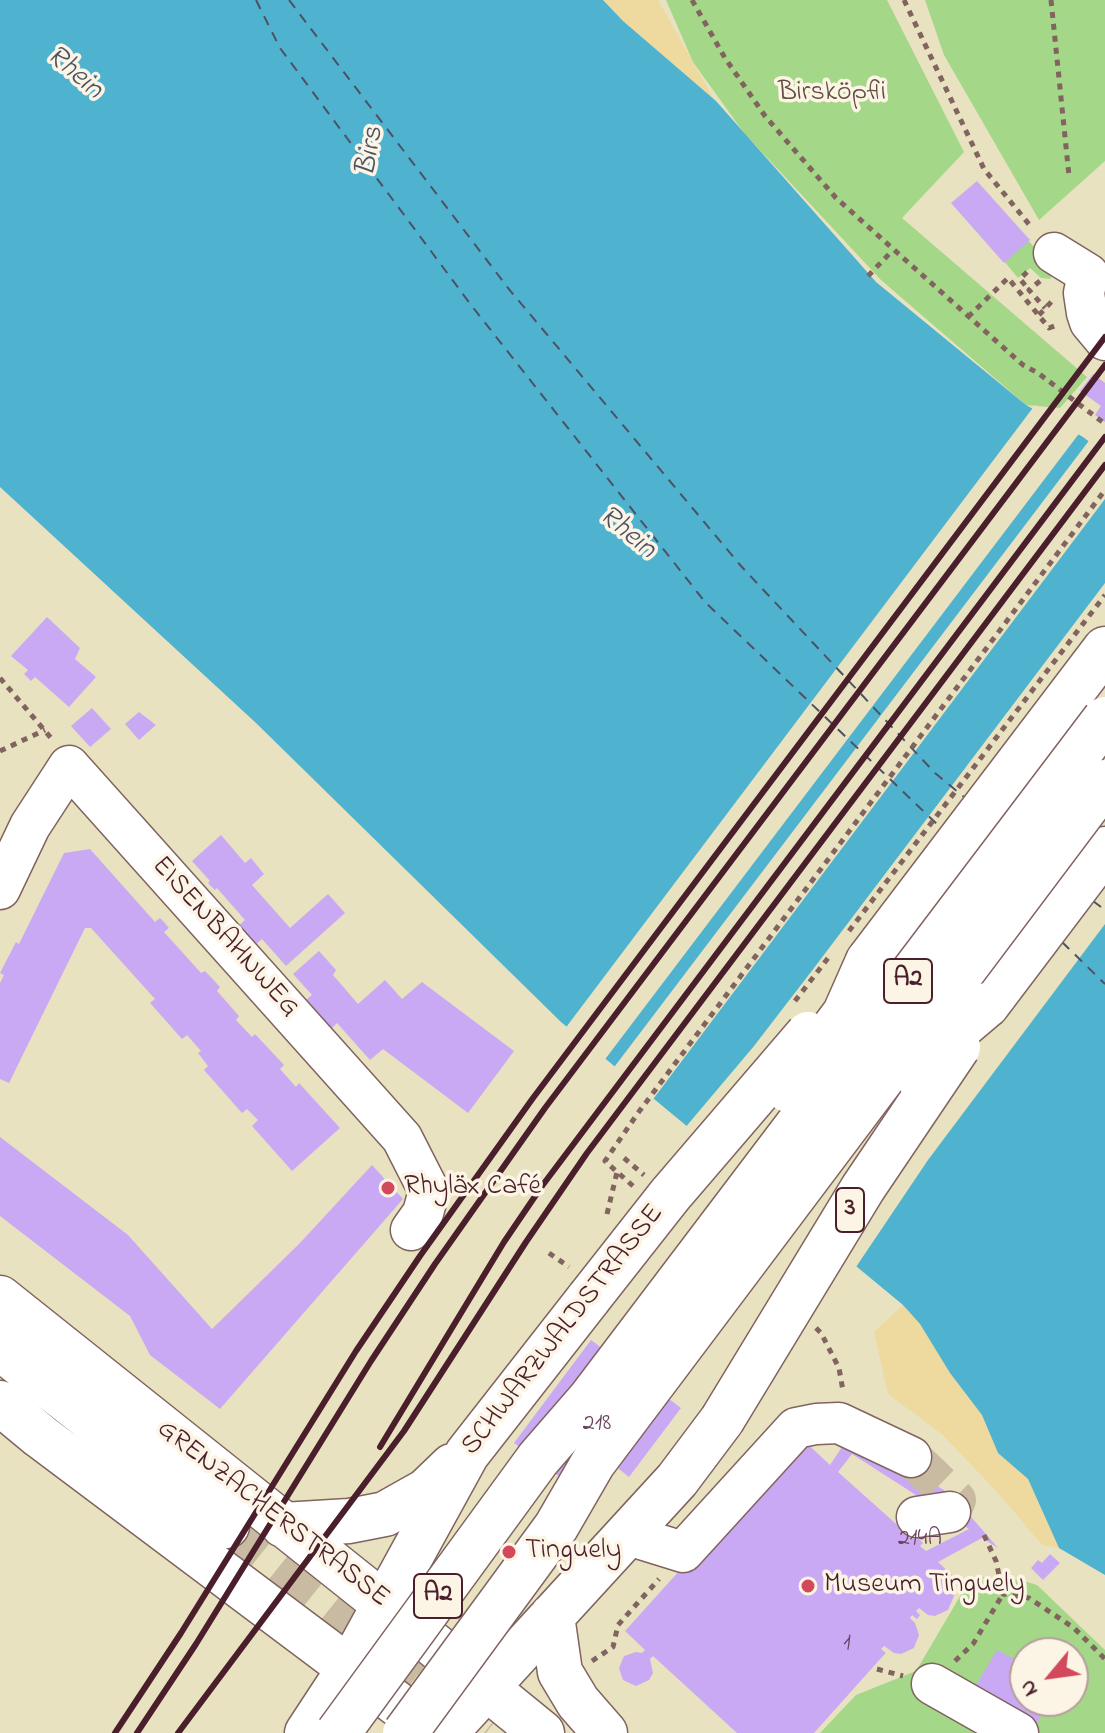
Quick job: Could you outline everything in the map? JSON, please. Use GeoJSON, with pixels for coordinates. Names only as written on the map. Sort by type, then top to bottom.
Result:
{"type":"FeatureCollection","features":[{"type":"Feature","properties":{"kind":"main road"},"geometry":{"type":"LineString","coordinates":[[538,1459],[574,1385],[845,1013],[851,947],[1105,649]]}},
{"type":"Feature","properties":{"kind":"main road","name":"A2"},"geometry":{"type":"LineString","coordinates":[[338,1733],[538,1459],[627,1351],[1105,719]]}},
{"type":"Feature","properties":{"kind":"main road","name":"A2"},"geometry":{"type":"LineString","coordinates":[[396,1725],[556,1527],[593,1463],[1105,782]]}},
{"type":"Feature","properties":{"kind":"main road","name":"3"},"geometry":{"type":"LineString","coordinates":[[445,1733],[466,1671],[552,1616],[677,1480],[722,1420],[863,1188],[987,1005],[1105,849]]}},
{"type":"Feature","properties":{"kind":"main road","name":"SCHWARZWALDSTRASSE"},"geometry":{"type":"LineString","coordinates":[[307,1733],[349,1669],[467,1454],[579,1283],[670,1195],[851,947]]}},
{"type":"Feature","properties":{"kind":"main road"},"geometry":{"type":"LineString","coordinates":[[556,1527],[614,1472],[807,1226],[948,1038],[987,1005]]}},
{"type":"Feature","properties":{"kind":"main road","name":"GRENZACHERSTRASSE"},"geometry":{"type":"LineString","coordinates":[[0,1298],[542,1733]]}},
{"type":"Feature","properties":{"kind":"main road","name":"GRENZACHERSTRASSE"},"geometry":{"type":"LineString","coordinates":[[0,1348],[227,1526]]}},
{"type":"Feature","properties":{"kind":"main road"},"geometry":{"type":"LineString","coordinates":[[0,1403],[349,1669],[396,1725],[436,1733]]}},
{"type":"Feature","properties":{"kind":"main road"},"geometry":{"type":"LineString","coordinates":[[283,1525],[349,1521],[385,1514],[426,1491],[467,1454]]}},
{"type":"Feature","properties":{"kind":"main road"},"geometry":{"type":"LineString","coordinates":[[552,1616],[560,1672],[578,1702],[605,1733]]}},
{"type":"Feature","properties":{"kind":"main road"},"geometry":{"type":"LineString","coordinates":[[396,1725],[466,1671]]}},
{"type":"Feature","properties":{"kind":"street"},"geometry":{"type":"LineString","coordinates":[[1051,268],[1096,264],[1084,293],[1087,313],[1096,332],[1105,340]]}},
{"type":"Feature","properties":{"kind":"street"},"geometry":{"type":"LineString","coordinates":[[0,889],[30,826],[69,766]]}},
{"type":"Feature","properties":{"kind":"street","name":"EISENBAHNWEG"},"geometry":{"type":"LineString","coordinates":[[69,766],[402,1138],[429,1191],[423,1213],[411,1230]]}},
{"type":"Feature","properties":{"kind":"street"},"geometry":{"type":"LineString","coordinates":[[628,1535],[683,1552],[796,1428],[839,1423],[911,1457]]}},
{"type":"Feature","properties":{"kind":"street"},"geometry":{"type":"LineString","coordinates":[[932,1684],[1018,1733]]}},
{"type":"Feature","properties":{"kind":"path"},"geometry":{"type":"LineString","coordinates":[[692,0],[725,58],[765,116],[836,198],[1023,365],[1105,424]]}},
{"type":"Feature","properties":{"kind":"path"},"geometry":{"type":"LineString","coordinates":[[904,0],[984,169],[1051,268],[1029,290],[1045,308]]}},
{"type":"Feature","properties":{"kind":"path"},"geometry":{"type":"LineString","coordinates":[[1051,0],[1069,176]]}},
{"type":"Feature","properties":{"kind":"path"},"geometry":{"type":"LineString","coordinates":[[868,276],[893,250]]}},
{"type":"Feature","properties":{"kind":"path"},"geometry":{"type":"LineString","coordinates":[[968,317],[1008,278],[1033,308]]}},
{"type":"Feature","properties":{"kind":"path"},"geometry":{"type":"LineString","coordinates":[[652,1174],[640,1188],[605,1161],[1105,490]]}},
{"type":"Feature","properties":{"kind":"path"},"geometry":{"type":"LineString","coordinates":[[790,1008],[851,947],[1105,595]]}},
{"type":"Feature","properties":{"kind":"path"},"geometry":{"type":"LineString","coordinates":[[0,678],[45,730],[69,766]]}},
{"type":"Feature","properties":{"kind":"path"},"geometry":{"type":"LineString","coordinates":[[0,751],[45,730]]}},
{"type":"Feature","properties":{"kind":"path"},"geometry":{"type":"LineString","coordinates":[[605,1223],[617,1172]]}},
{"type":"Feature","properties":{"kind":"path"},"geometry":{"type":"LineString","coordinates":[[549,1253],[579,1283]]}},
{"type":"Feature","properties":{"kind":"path"},"geometry":{"type":"LineString","coordinates":[[821,1333],[839,1368],[845,1398],[839,1423]]}},
{"type":"Feature","properties":{"kind":"path"},"geometry":{"type":"LineString","coordinates":[[932,1684],[973,1644],[1003,1594],[996,1561],[984,1535]]}},
{"type":"Feature","properties":{"kind":"path"},"geometry":{"type":"LineString","coordinates":[[591,1661],[613,1647],[618,1625],[683,1552]]}},
{"type":"Feature","properties":{"kind":"path"},"geometry":{"type":"LineString","coordinates":[[1003,1594],[1029,1598],[1074,1628],[1105,1659]]}},
{"type":"Feature","properties":{"kind":"green space","name":"Birsköpfli"},"geometry":{"type":"Polygon","coordinates":[[[666,0],[887,0],[964,152],[902,218],[1087,377],[1060,408],[1026,405],[881,280],[744,133],[693,62],[666,0]]]}},
{"type":"Feature","properties":{"kind":"green space"},"geometry":{"type":"Polygon","coordinates":[[[925,0],[1105,0],[1105,161],[1039,220],[944,55],[925,0]]]}},
{"type":"Feature","properties":{"kind":"green space"},"geometry":{"type":"Polygon","coordinates":[[[1027,239],[1047,262],[1051,279],[1041,278],[1030,268],[1018,278],[1004,261],[1027,239]]]}},
{"type":"Feature","properties":{"kind":"green space"},"geometry":{"type":"Polygon","coordinates":[[[972,1576],[1020,1580],[1037,1585],[1105,1650],[1105,1733],[820,1733],[856,1695],[916,1671],[972,1576]]]}},
{"type":"Feature","properties":{"kind":"sand"},"geometry":{"type":"Polygon","coordinates":[[[603,0],[658,0],[715,101],[623,21],[603,0]]]}},
{"type":"Feature","properties":{"kind":"sand"},"geometry":{"type":"Polygon","coordinates":[[[903,1305],[920,1324],[950,1373],[982,1415],[998,1453],[1028,1479],[1059,1548],[1042,1545],[943,1435],[888,1394],[874,1332],[903,1305]]]}},
{"type":"Feature","properties":{"kind":"water"},"geometry":{"type":"Polygon","coordinates":[[[0,0],[603,0],[716,101],[876,282],[1026,405],[1083,437],[1105,454],[1105,1575],[1059,1548],[1028,1479],[998,1453],[982,1415],[950,1373],[920,1324],[903,1305],[561,1022],[256,723],[0,487],[0,0]]]}},
{"type":"Feature","properties":{"kind":"pier"},"geometry":{"type":"Polygon","coordinates":[[[1035,405],[1081,431],[603,1062],[564,1030],[1035,405]]]}},
{"type":"Feature","properties":{"kind":"pier"},"geometry":{"type":"Polygon","coordinates":[[[1091,438],[1105,449],[1105,499],[651,1102],[612,1070],[1091,438]]]}},
{"type":"Feature","properties":{"kind":"pier"},"geometry":{"type":"Polygon","coordinates":[[[1105,583],[1105,924],[928,1160],[854,1270],[684,1129],[754,1046],[1105,583]]]}},
{"type":"Feature","properties":{"kind":"building"},"geometry":{"type":"Polygon","coordinates":[[[977,181],[1030,240],[1004,263],[951,203],[977,181]]]}},
{"type":"Feature","properties":{"kind":"building"},"geometry":{"type":"Polygon","coordinates":[[[1093,374],[1105,383],[1105,422],[1095,415],[1101,406],[1080,391],[1093,374]]]}},
{"type":"Feature","properties":{"kind":"building"},"geometry":{"type":"Polygon","coordinates":[[[47,617],[80,648],[75,659],[96,677],[69,707],[35,677],[31,681],[24,674],[28,670],[11,656],[47,617]]]}},
{"type":"Feature","properties":{"kind":"building"},"geometry":{"type":"Polygon","coordinates":[[[92,708],[111,729],[90,747],[71,726],[92,708]]]}},
{"type":"Feature","properties":{"kind":"building"},"geometry":{"type":"Polygon","coordinates":[[[139,712],[156,725],[139,740],[125,724],[139,712]]]}},
{"type":"Feature","properties":{"kind":"building"},"geometry":{"type":"Polygon","coordinates":[[[221,835],[245,863],[251,858],[264,874],[252,885],[290,928],[328,894],[345,913],[286,966],[262,939],[254,946],[237,927],[245,920],[217,888],[215,890],[208,883],[210,881],[192,861],[221,835]]]}},
{"type":"Feature","properties":{"kind":"building"},"geometry":{"type":"Polygon","coordinates":[[[90,849],[155,922],[160,918],[164,922],[169,928],[164,932],[201,973],[205,971],[220,987],[217,991],[239,1016],[236,1020],[252,1037],[255,1034],[284,1065],[280,1069],[296,1087],[299,1083],[340,1128],[292,1171],[252,1126],[258,1120],[247,1109],[242,1113],[204,1070],[208,1066],[198,1053],[201,1051],[187,1035],[182,1039],[150,1003],[155,999],[91,928],[85,928],[9,1083],[0,1079],[0,983],[4,975],[0,973],[16,942],[19,944],[64,853],[90,849]]]}},
{"type":"Feature","properties":{"kind":"building"},"geometry":{"type":"Polygon","coordinates":[[[319,951],[336,970],[333,975],[358,1004],[385,980],[402,999],[422,982],[514,1051],[468,1113],[383,1049],[370,1060],[337,1023],[328,1032],[302,1003],[312,995],[293,974],[319,951]]]}},
{"type":"Feature","properties":{"kind":"building"},"geometry":{"type":"Polygon","coordinates":[[[0,1137],[128,1235],[212,1329],[300,1243],[372,1165],[403,1199],[220,1409],[150,1355],[130,1316],[0,1216],[0,1137]]]}},
{"type":"Feature","properties":{"kind":"building"},"geometry":{"type":"Polygon","coordinates":[[[591,1340],[681,1408],[629,1477],[614,1465],[579,1491],[514,1443],[591,1340]]]}},
{"type":"Feature","properties":{"kind":"building","name":"Museum Tinguely"},"geometry":{"type":"Polygon","coordinates":[[[800,1437],[830,1465],[842,1447],[827,1438],[894,1458],[953,1496],[998,1548],[982,1538],[938,1562],[954,1577],[951,1581],[947,1577],[944,1580],[954,1596],[948,1610],[935,1616],[919,1608],[916,1611],[920,1615],[917,1619],[912,1615],[910,1618],[919,1635],[914,1648],[901,1654],[884,1646],[881,1649],[886,1653],[814,1733],[737,1733],[653,1656],[650,1659],[653,1673],[649,1680],[636,1686],[623,1680],[619,1668],[624,1656],[645,1650],[625,1631],[800,1437]],[[852,1454],[838,1472],[913,1539],[916,1536],[926,1551],[969,1529],[852,1454]]]}},
{"type":"Feature","properties":{"kind":"building"},"geometry":{"type":"Polygon","coordinates":[[[1050,1554],[1060,1563],[1043,1580],[1031,1568],[1038,1560],[1042,1563],[1050,1554]]]}},
{"type":"Feature","properties":{"kind":"building"},"geometry":{"type":"Polygon","coordinates":[[[997,1650],[1009,1656],[1009,1711],[972,1692],[997,1650]]]}},
{"type":"Feature","properties":{"kind":"building"},"geometry":{"type":"Polygon","coordinates":[[[1020,1717],[1040,1717],[1036,1725],[1020,1717]]]}},
{"type":"Feature","properties":{"kind":"ferry route"},"geometry":{"type":"LineString","coordinates":[[256,0],[280,48],[471,305],[705,602],[941,828]]}},
{"type":"Feature","properties":{"kind":"ferry route"},"geometry":{"type":"LineString","coordinates":[[289,0],[508,288],[741,566],[935,773],[964,797]]}},
{"type":"Feature","properties":{"kind":"ferry route"},"geometry":{"type":"LineString","coordinates":[[1093,901],[1105,910]]}},
{"type":"Feature","properties":{"kind":"ferry route"},"geometry":{"type":"LineString","coordinates":[[1062,942],[1105,984]]}},
{"type":"Feature","properties":{"kind":"tunnel"},"geometry":{"type":"LineString","coordinates":[[911,1457],[956,1500],[950,1512]]}},
{"type":"Feature","properties":{"kind":"tunnel"},"geometry":{"type":"LineString","coordinates":[[227,1526],[486,1733]]}},
{"type":"Feature","properties":{"kind":"railway"},"geometry":{"type":"LineString","coordinates":[[115,1733],[181,1633],[356,1351],[420,1256],[533,1098],[1105,337]]}},
{"type":"Feature","properties":{"kind":"railway"},"geometry":{"type":"LineString","coordinates":[[137,1733],[196,1644],[371,1361],[545,1108],[1105,365]]}},
{"type":"Feature","properties":{"kind":"railway"},"geometry":{"type":"LineString","coordinates":[[380,1447],[504,1242],[542,1186],[1105,437]]}},
{"type":"Feature","properties":{"kind":"railway"},"geometry":{"type":"LineString","coordinates":[[178,1733],[404,1431],[587,1153],[1105,465]]}},
{"type":"Feature","properties":{"kind":"place","name":"Rhyläx Café"},"geometry":{"type":"Point","coordinates":[388,1188]}},
{"type":"Feature","properties":{"kind":"place","name":"Tinguely"},"geometry":{"type":"Point","coordinates":[509,1552]}},
{"type":"Feature","properties":{"kind":"place","name":"Museum Tinguely"},"geometry":{"type":"Point","coordinates":[808,1586]}},
{"type":"Feature","properties":{"kind":"water label","name":"Rhein"},"geometry":{"type":"Point","coordinates":[73,74]}},
{"type":"Feature","properties":{"kind":"water label","name":"Birs"},"geometry":{"type":"Point","coordinates":[372,152]}},
{"type":"Feature","properties":{"kind":"water label","name":"Rhein"},"geometry":{"type":"Point","coordinates":[626,534]}}]}
